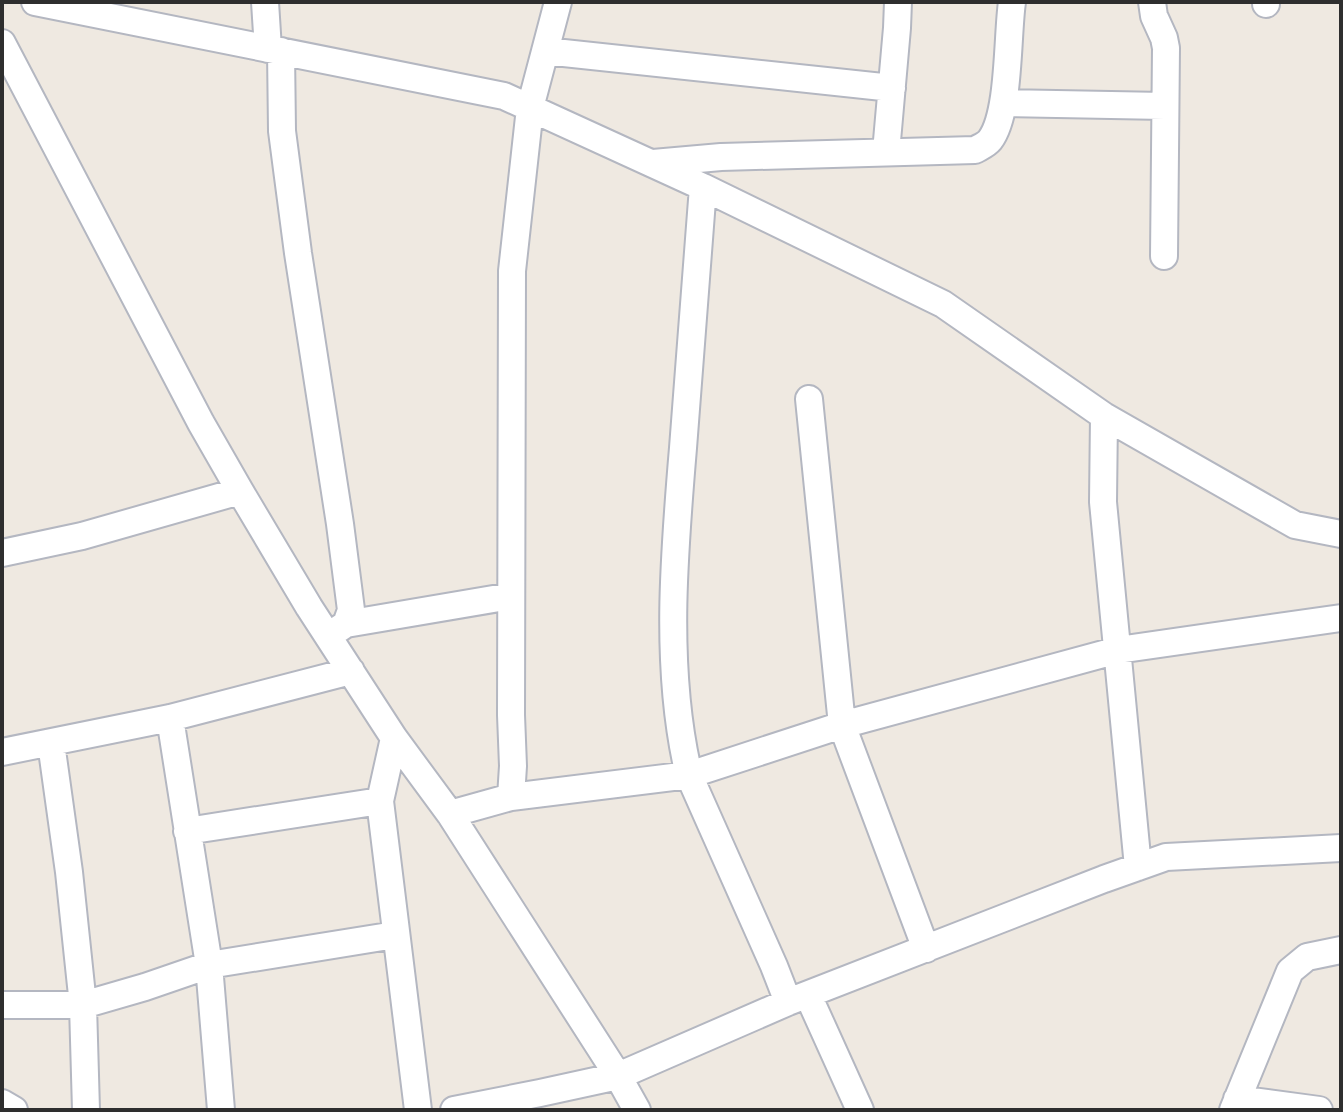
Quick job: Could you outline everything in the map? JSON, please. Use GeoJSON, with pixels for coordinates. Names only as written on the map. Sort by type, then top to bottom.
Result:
{"type":"FeatureCollection","features":[{"type":"Feature","properties":{"kind":"street"},"geometry":{"type":"LineString","coordinates":[[35,2],[504,96],[703,187],[943,304],[1104,416],[1295,525],[1341,534]]}},
{"type":"Feature","properties":{"kind":"street"},"geometry":{"type":"LineString","coordinates":[[265,2],[346,563],[351,610],[337,630]]}},
{"type":"Feature","properties":{"kind":"street"},"geometry":{"type":"LineString","coordinates":[[511,797],[512,271],[530,108],[558,2]]}},
{"type":"Feature","properties":{"kind":"street"},"geometry":{"type":"LineString","coordinates":[[886,152],[898,2]]}},
{"type":"Feature","properties":{"kind":"street"},"geometry":{"type":"LineString","coordinates":[[649,163],[721,157],[975,150],[988,143],[995,132],[1003,103],[1012,2]]}},
{"type":"Feature","properties":{"kind":"street"},"geometry":{"type":"LineString","coordinates":[[1152,2],[1166,48],[1164,256]]}},
{"type":"Feature","properties":{"kind":"street"},"geometry":{"type":"LineString","coordinates":[[2,43],[11,80],[201,423],[309,607],[337,630],[351,671],[394,738],[450,814],[637,1110]]}},
{"type":"Feature","properties":{"kind":"street"},"geometry":{"type":"LineString","coordinates":[[545,51],[892,88]]}},
{"type":"Feature","properties":{"kind":"street"},"geometry":{"type":"LineString","coordinates":[[1003,103],[1165,106]]}},
{"type":"Feature","properties":{"kind":"street"},"geometry":{"type":"LineString","coordinates":[[703,187],[675,540],[674,671],[681,742],[689,775],[774,966],[798,999],[860,1110]]}},
{"type":"Feature","properties":{"kind":"street"},"geometry":{"type":"LineString","coordinates":[[809,399],[842,725],[926,949]]}},
{"type":"Feature","properties":{"kind":"street"},"geometry":{"type":"LineString","coordinates":[[1104,416],[1103,502],[1138,867]]}},
{"type":"Feature","properties":{"kind":"street"},"geometry":{"type":"LineString","coordinates":[[2,553],[82,536],[240,491]]}},
{"type":"Feature","properties":{"kind":"street"},"geometry":{"type":"LineString","coordinates":[[337,630],[511,596]]}},
{"type":"Feature","properties":{"kind":"street"},"geometry":{"type":"LineString","coordinates":[[450,814],[511,797],[689,775],[842,725],[1118,650],[1341,618]]}},
{"type":"Feature","properties":{"kind":"street"},"geometry":{"type":"LineString","coordinates":[[2,752],[170,718],[351,671]]}},
{"type":"Feature","properties":{"kind":"street"},"geometry":{"type":"LineString","coordinates":[[170,718],[209,965],[221,1110]]}},
{"type":"Feature","properties":{"kind":"street"},"geometry":{"type":"LineString","coordinates":[[394,738],[380,801],[418,1110]]}},
{"type":"Feature","properties":{"kind":"street"},"geometry":{"type":"LineString","coordinates":[[51,743],[83,1005],[86,1110]]}},
{"type":"Feature","properties":{"kind":"street"},"geometry":{"type":"LineString","coordinates":[[187,831],[380,801]]}},
{"type":"Feature","properties":{"kind":"street"},"geometry":{"type":"LineString","coordinates":[[454,1110],[618,1076],[798,999],[1166,857],[1341,848]]}},
{"type":"Feature","properties":{"kind":"street"},"geometry":{"type":"LineString","coordinates":[[2,1005],[83,1005],[209,965],[395,935]]}},
{"type":"Feature","properties":{"kind":"street"},"geometry":{"type":"LineString","coordinates":[[1319,1110],[1235,1104],[1290,971],[1307,957],[1341,950]]}},
{"type":"Feature","properties":{"kind":"street"},"geometry":{"type":"LineString","coordinates":[[2,1103],[14,1110]]}}]}
